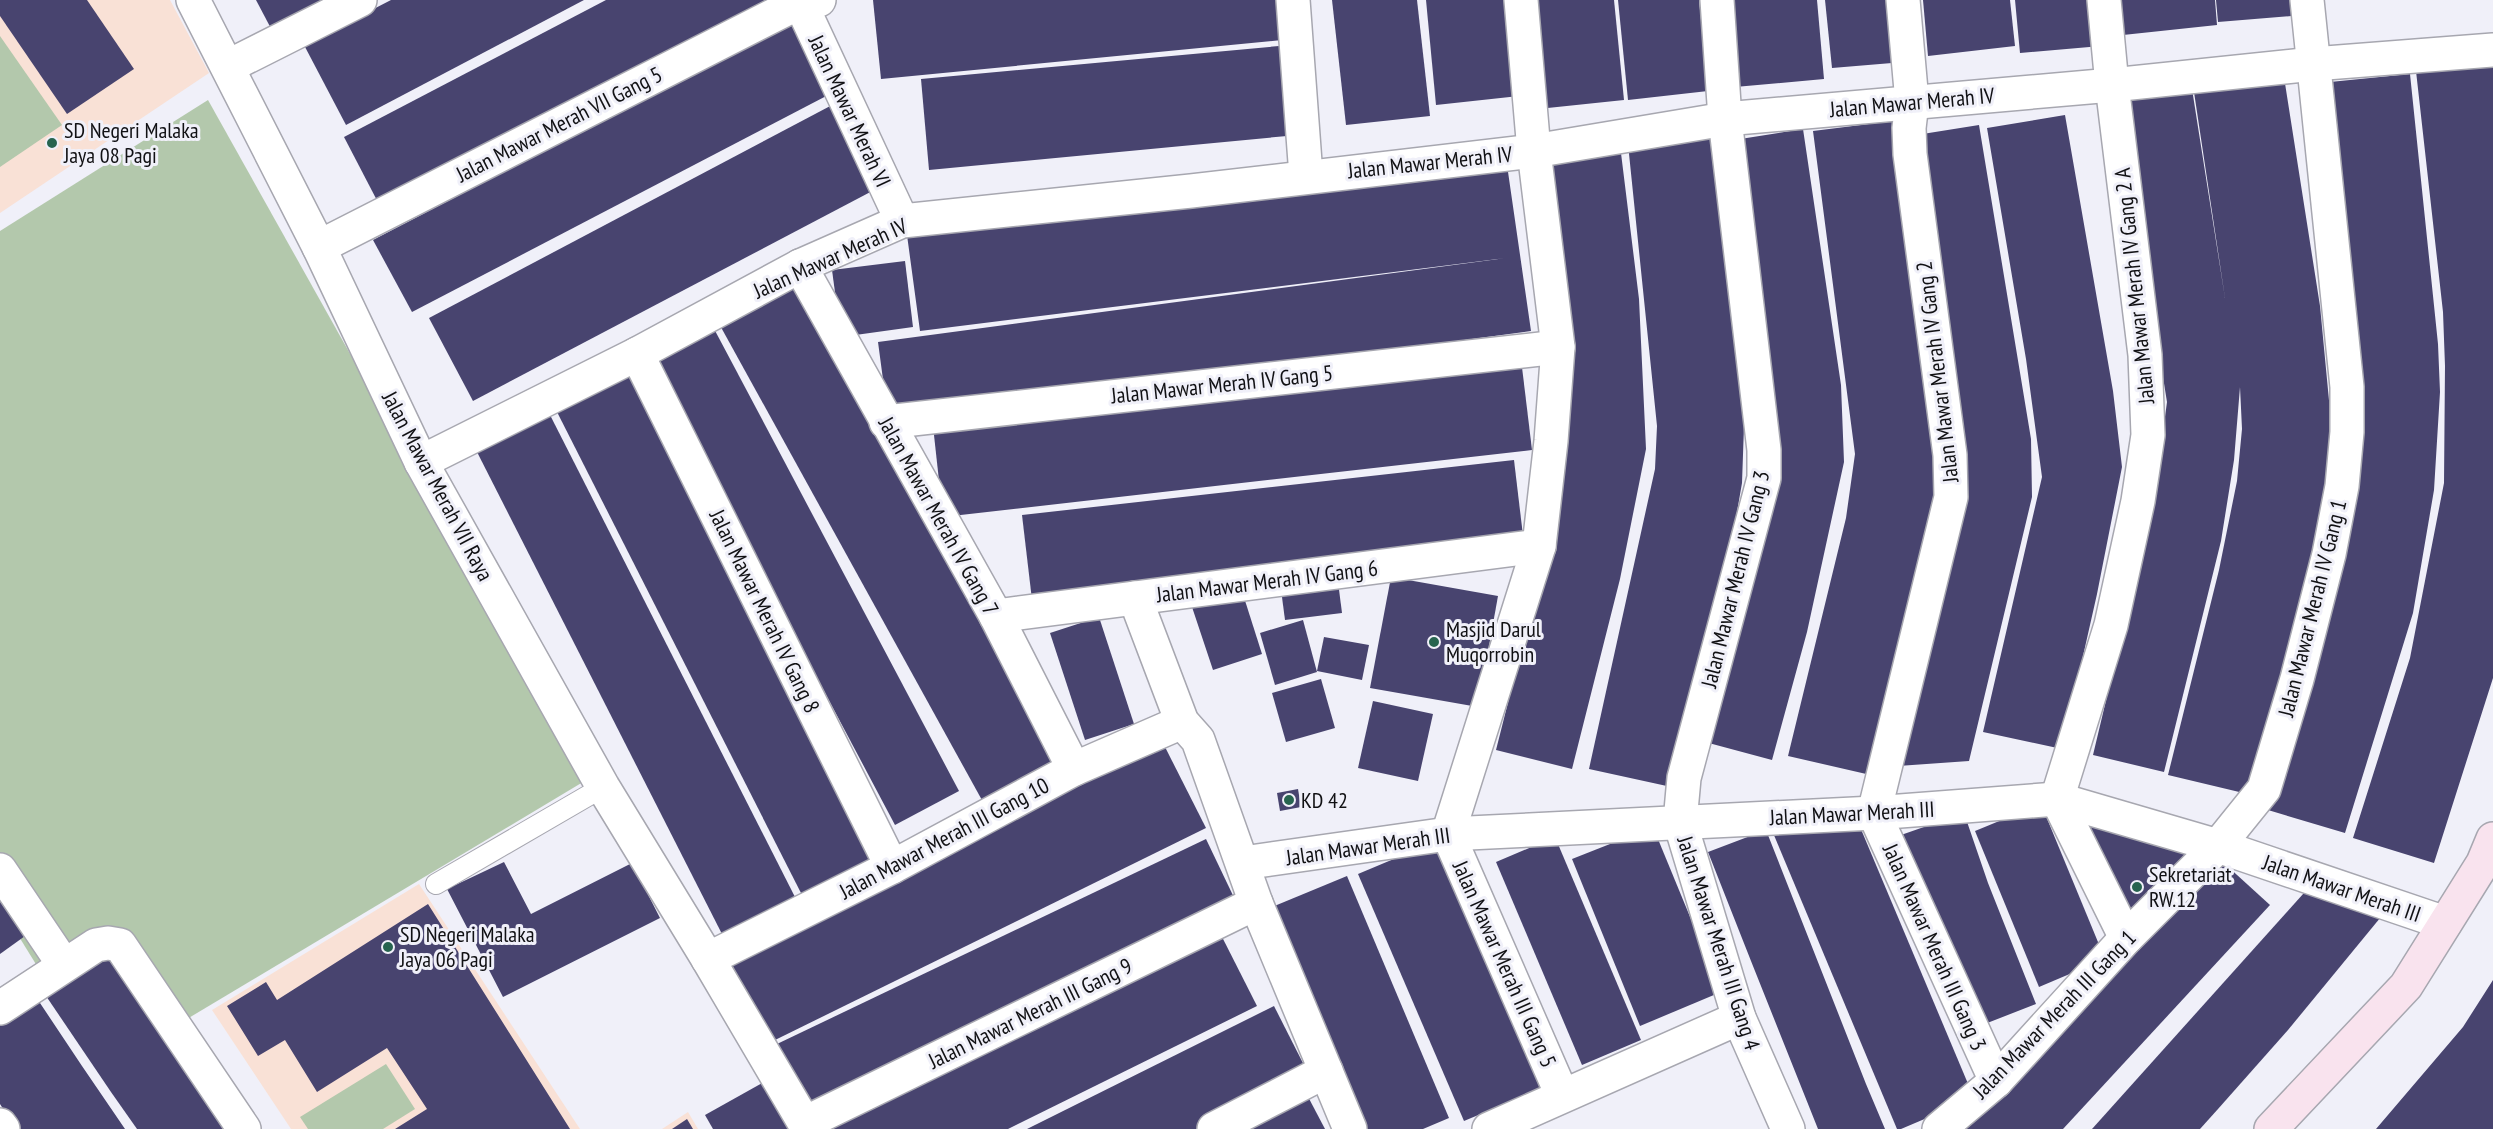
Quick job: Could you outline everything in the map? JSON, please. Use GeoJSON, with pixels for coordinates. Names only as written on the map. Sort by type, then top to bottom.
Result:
{"type":"FeatureCollection","features":[{"type":"Feature","properties":{"kind":"street","name":"Jalan Mawar Merah VII Raya"},"geometry":{"type":"LineString","coordinates":[[193,0],[229,66],[319,247],[421,462],[603,786],[806,1126]]}},
{"type":"Feature","properties":{"kind":"street"},"geometry":{"type":"LineString","coordinates":[[229,66],[360,0]]}},
{"type":"Feature","properties":{"kind":"street"},"geometry":{"type":"LineString","coordinates":[[1293,0],[1306,176]]}},
{"type":"Feature","properties":{"kind":"street"},"geometry":{"type":"LineString","coordinates":[[1448,834],[1539,546],[1551,441],[1558,347],[1534,151],[1521,0]]}},
{"type":"Feature","properties":{"kind":"street","name":"Jalan Mawar Merah IV Gang 3"},"geometry":{"type":"LineString","coordinates":[[1680,822],[1684,778],[1764,478],[1764,450],[1725,119],[1717,0]]}},
{"type":"Feature","properties":{"kind":"street","name":"Jalan Mawar Merah IV Gang 2"},"geometry":{"type":"LineString","coordinates":[[1874,813],[1951,497],[1950,455],[1910,154],[1909,128],[1912,102],[1903,0]]}},
{"type":"Feature","properties":{"kind":"street","name":"Jalan Mawar Merah IV Gang 2 A"},"geometry":{"type":"LineString","coordinates":[[2057,799],[2112,625],[2138,501],[2148,435],[2145,355],[2112,85],[2104,0]]}},
{"type":"Feature","properties":{"kind":"street","name":"Jalan Mawar Merah IV Gang 1"},"geometry":{"type":"LineString","coordinates":[[2218,846],[2265,789],[2317,607],[2342,486],[2347,432],[2347,387],[2307,0]]}},
{"type":"Feature","properties":{"kind":"street","name":"Jalan Mawar Merah VI"},"geometry":{"type":"LineString","coordinates":[[806,1],[902,221]]}},
{"type":"Feature","properties":{"kind":"street","name":"Jalan Mawar Merah VII Gang 5"},"geometry":{"type":"LineString","coordinates":[[319,247],[806,1]]}},
{"type":"Feature","properties":{"kind":"street","name":"Jalan Mawar Merah IV"},"geometry":{"type":"LineString","coordinates":[[421,462],[637,354],[800,266],[902,221],[1191,191],[1534,151],[1725,119],[2112,85],[2313,64],[2493,50]]}},
{"type":"Feature","properties":{"kind":"street","name":"Jalan Mawar Merah IV Gang 7"},"geometry":{"type":"LineString","coordinates":[[800,266],[996,616],[1074,769]]}},
{"type":"Feature","properties":{"kind":"street","name":"Jalan Mawar Merah IV Gang 5"},"geometry":{"type":"LineString","coordinates":[[886,422],[1558,347]]}},
{"type":"Feature","properties":{"kind":"street","name":"Jalan Mawar Merah IV Gang 8"},"geometry":{"type":"LineString","coordinates":[[637,354],[892,867]]}},
{"type":"Feature","properties":{"kind":"street","name":"Jalan Mawar Merah IV Gang 6"},"geometry":{"type":"LineString","coordinates":[[996,616],[1539,546]]}},
{"type":"Feature","properties":{"kind":"street"},"geometry":{"type":"LineString","coordinates":[[1135,598],[1182,722],[1198,740],[1256,903],[1350,1129]]}},
{"type":"Feature","properties":{"kind":"street","name":"Jalan Mawar Merah III Gang 10"},"geometry":{"type":"LineString","coordinates":[[708,959],[892,867],[1074,769],[1182,722]]}},
{"type":"Feature","properties":{"kind":"street"},"geometry":{"type":"LineString","coordinates":[[2057,799],[2126,938]]}},
{"type":"Feature","properties":{"kind":"street","name":"Jalan Mawar Merah III"},"geometry":{"type":"LineString","coordinates":[[1243,863],[1448,834],[1874,813],[2057,799],[2218,846],[2445,923]]}},
{"type":"Feature","properties":{"kind":"street","name":"Jalan Mawar Merah III Gang 3"},"geometry":{"type":"LineString","coordinates":[[1874,813],[1996,1081]]}},
{"type":"Feature","properties":{"kind":"street","name":"Jalan Mawar Merah III Gang 4"},"geometry":{"type":"LineString","coordinates":[[1680,822],[1739,1018],[1788,1129]]}},
{"type":"Feature","properties":{"kind":"street","name":"Jalan Mawar Merah III Gang 5"},"geometry":{"type":"LineString","coordinates":[[1448,834],[1562,1095]]}},
{"type":"Feature","properties":{"kind":"street","name":"Jalan Mawar Merah III Gang 1"},"geometry":{"type":"LineString","coordinates":[[1939,1129],[1996,1081],[2126,938],[2218,846]]}},
{"type":"Feature","properties":{"kind":"street"},"geometry":{"type":"LineString","coordinates":[[2271,1129],[2406,986],[2490,855]]}},
{"type":"Feature","properties":{"kind":"street"},"geometry":{"type":"LineString","coordinates":[[0,870],[64,965]]}},
{"type":"Feature","properties":{"kind":"street","name":"Jalan Mawar Merah III Gang 9"},"geometry":{"type":"LineString","coordinates":[[806,1126],[1256,903]]}},
{"type":"Feature","properties":{"kind":"street"},"geometry":{"type":"LineString","coordinates":[[0,1008],[96,945],[108,942],[120,945],[244,1129]]}},
{"type":"Feature","properties":{"kind":"street"},"geometry":{"type":"LineString","coordinates":[[1489,1129],[1739,1018]]}},
{"type":"Feature","properties":{"kind":"street"},"geometry":{"type":"LineString","coordinates":[[1214,1129],[1326,1071]]}},
{"type":"Feature","properties":{"kind":"street"},"geometry":{"type":"LineString","coordinates":[[0,1125],[3,1129]]}},
{"type":"Feature","properties":{"kind":"lane"},"geometry":{"type":"LineString","coordinates":[[436,884],[603,786]]}},
{"type":"Feature","properties":{"kind":"shaded area","name":"SD Negeri Malaka Jaya 08 Pagi"},"geometry":{"type":"Polygon","coordinates":[[[0,0],[170,0],[209,73],[0,213],[0,0]]]}},
{"type":"Feature","properties":{"kind":"shaded area","name":"SD Negeri Malaka Jaya 06 Pagi"},"geometry":{"type":"Polygon","coordinates":[[[419,884],[580,1129],[291,1129],[212,1010],[419,884]]]}},
{"type":"Feature","properties":{"kind":"shaded area"},"geometry":{"type":"Polygon","coordinates":[[[688,1112],[698,1129],[662,1129],[688,1112]]]}},
{"type":"Feature","properties":{"kind":"green space"},"geometry":{"type":"Polygon","coordinates":[[[0,36],[62,125],[0,167],[0,36]]]}},
{"type":"Feature","properties":{"kind":"green space"},"geometry":{"type":"Polygon","coordinates":[[[208,100],[588,779],[182,1022],[42,974],[0,906],[0,231],[208,100]]]}},
{"type":"Feature","properties":{"kind":"green space"},"geometry":{"type":"Polygon","coordinates":[[[386,1064],[415,1109],[383,1129],[308,1129],[300,1117],[386,1064]]]}},
{"type":"Feature","properties":{"kind":"building"},"geometry":{"type":"Polygon","coordinates":[[[0,0],[87,0],[134,69],[67,114],[0,16],[0,0]]]}},
{"type":"Feature","properties":{"kind":"building"},"geometry":{"type":"Polygon","coordinates":[[[256,0],[349,0],[276,38],[256,0]]]}},
{"type":"Feature","properties":{"kind":"building"},"geometry":{"type":"Polygon","coordinates":[[[391,0],[584,0],[346,125],[304,45],[391,0]]]}},
{"type":"Feature","properties":{"kind":"building"},"geometry":{"type":"Polygon","coordinates":[[[606,0],[783,0],[382,210],[344,137],[606,0]]]}},
{"type":"Feature","properties":{"kind":"building"},"geometry":{"type":"Polygon","coordinates":[[[873,0],[1279,0],[1282,40],[881,79],[873,0]]]}},
{"type":"Feature","properties":{"kind":"building"},"geometry":{"type":"Polygon","coordinates":[[[1332,0],[1417,0],[1430,116],[1346,125],[1332,0]]]}},
{"type":"Feature","properties":{"kind":"building"},"geometry":{"type":"Polygon","coordinates":[[[1426,0],[1510,0],[1519,96],[1436,105],[1426,0]]]}},
{"type":"Feature","properties":{"kind":"building"},"geometry":{"type":"Polygon","coordinates":[[[1527,0],[1614,0],[1624,100],[1538,109],[1527,0]]]}},
{"type":"Feature","properties":{"kind":"building"},"geometry":{"type":"Polygon","coordinates":[[[1618,0],[1699,0],[1708,91],[1628,100],[1618,0]]]}},
{"type":"Feature","properties":{"kind":"building"},"geometry":{"type":"Polygon","coordinates":[[[1727,0],[1817,0],[1824,79],[1735,87],[1727,0]]]}},
{"type":"Feature","properties":{"kind":"building"},"geometry":{"type":"Polygon","coordinates":[[[1825,0],[1898,0],[1904,62],[1832,68],[1825,0]]]}},
{"type":"Feature","properties":{"kind":"building"},"geometry":{"type":"Polygon","coordinates":[[[1923,0],[2010,0],[2015,46],[1928,56],[1923,0]]]}},
{"type":"Feature","properties":{"kind":"building"},"geometry":{"type":"Polygon","coordinates":[[[2015,0],[2097,0],[2101,46],[2020,53],[2015,0]]]}},
{"type":"Feature","properties":{"kind":"building"},"geometry":{"type":"Polygon","coordinates":[[[2119,0],[2215,0],[2217,25],[2123,35],[2119,0]]]}},
{"type":"Feature","properties":{"kind":"building"},"geometry":{"type":"Polygon","coordinates":[[[2216,0],[2302,0],[2303,15],[2218,22],[2216,0]]]}},
{"type":"Feature","properties":{"kind":"building"},"geometry":{"type":"Polygon","coordinates":[[[794,21],[832,93],[412,312],[373,240],[794,21]]]}},
{"type":"Feature","properties":{"kind":"building"},"geometry":{"type":"Polygon","coordinates":[[[1279,46],[1287,136],[929,170],[921,79],[1279,46]]]}},
{"type":"Feature","properties":{"kind":"building"},"geometry":{"type":"Polygon","coordinates":[[[2493,62],[2493,678],[2434,863],[2353,838],[2410,658],[2444,483],[2443,312],[2416,71],[2493,62]]]}},
{"type":"Feature","properties":{"kind":"building"},"geometry":{"type":"Polygon","coordinates":[[[2410,74],[2438,344],[2440,392],[2434,490],[2413,613],[2345,833],[2268,810],[2332,596],[2330,82],[2410,74]]]}},
{"type":"Feature","properties":{"kind":"building"},"geometry":{"type":"Polygon","coordinates":[[[2284,77],[2320,306],[2332,432],[2330,499],[2256,796],[2168,775],[2219,570],[2237,481],[2242,429],[2240,387],[2234,460],[2221,541],[2164,772],[2093,755],[2129,604],[2160,454],[2167,402],[2118,100],[2192,89],[2225,298],[2194,92],[2284,77]]]}},
{"type":"Feature","properties":{"kind":"building"},"geometry":{"type":"Polygon","coordinates":[[[834,104],[878,188],[473,401],[429,318],[834,104]]]}},
{"type":"Feature","properties":{"kind":"building"},"geometry":{"type":"Polygon","coordinates":[[[2065,115],[2113,391],[2122,467],[2097,594],[2062,749],[1983,732],[2042,477],[2026,359],[1987,128],[2065,115]]]}},
{"type":"Feature","properties":{"kind":"building"},"geometry":{"type":"Polygon","coordinates":[[[1901,120],[1942,495],[1875,776],[1788,756],[1846,518],[1855,454],[1813,131],[1901,120]]]}},
{"type":"Feature","properties":{"kind":"building"},"geometry":{"type":"Polygon","coordinates":[[[1979,125],[2031,439],[2032,497],[1969,761],[1898,766],[1963,497],[1910,136],[1979,125]]]}},
{"type":"Feature","properties":{"kind":"building"},"geometry":{"type":"Polygon","coordinates":[[[1803,129],[1841,385],[1844,462],[1807,632],[1772,760],[1705,742],[1763,525],[1734,140],[1803,129]]]}},
{"type":"Feature","properties":{"kind":"building"},"geometry":{"type":"Polygon","coordinates":[[[1717,135],[1744,426],[1742,483],[1733,535],[1676,788],[1589,769],[1655,469],[1657,426],[1628,144],[1717,135]]]}},
{"type":"Feature","properties":{"kind":"building"},"geometry":{"type":"Polygon","coordinates":[[[1620,145],[1639,299],[1646,449],[1620,579],[1572,769],[1496,750],[1544,560],[1568,444],[1568,368],[1543,155],[1620,145]]]}},
{"type":"Feature","properties":{"kind":"building"},"geometry":{"type":"Polygon","coordinates":[[[1506,158],[1531,331],[888,417],[878,342],[1506,258],[920,331],[907,235],[1506,158]]]}},
{"type":"Feature","properties":{"kind":"building"},"geometry":{"type":"Polygon","coordinates":[[[905,261],[913,327],[841,337],[832,270],[905,261]]]}},
{"type":"Feature","properties":{"kind":"building"},"geometry":{"type":"Polygon","coordinates":[[[800,275],[1065,757],[983,802],[717,320],[800,275]]]}},
{"type":"Feature","properties":{"kind":"building"},"geometry":{"type":"Polygon","coordinates":[[[712,325],[959,791],[895,825],[648,359],[712,325]]]}},
{"type":"Feature","properties":{"kind":"building"},"geometry":{"type":"Polygon","coordinates":[[[1521,359],[1532,450],[943,517],[933,426],[1521,359]]]}},
{"type":"Feature","properties":{"kind":"building"},"geometry":{"type":"Polygon","coordinates":[[[634,368],[881,855],[802,895],[555,408],[634,368]]]}},
{"type":"Feature","properties":{"kind":"building"},"geometry":{"type":"Polygon","coordinates":[[[549,413],[796,899],[723,936],[476,450],[549,413]]]}},
{"type":"Feature","properties":{"kind":"building"},"geometry":{"type":"Polygon","coordinates":[[[1514,460],[1524,544],[1032,600],[1022,515],[1514,460]]]}},
{"type":"Feature","properties":{"kind":"building"},"geometry":{"type":"Polygon","coordinates":[[[1337,574],[1342,613],[1285,620],[1280,582],[1337,574]]]}},
{"type":"Feature","properties":{"kind":"building","name":"Masjid Darul Muqorrobin"},"geometry":{"type":"Polygon","coordinates":[[[1391,577],[1498,596],[1478,707],[1370,688],[1391,577]]]}},
{"type":"Feature","properties":{"kind":"building"},"geometry":{"type":"Polygon","coordinates":[[[1241,588],[1262,654],[1213,670],[1191,604],[1241,588]]]}},
{"type":"Feature","properties":{"kind":"building"},"geometry":{"type":"Polygon","coordinates":[[[1099,617],[1134,724],[1085,740],[1050,633],[1099,617]]]}},
{"type":"Feature","properties":{"kind":"building"},"geometry":{"type":"Polygon","coordinates":[[[1303,620],[1317,672],[1275,685],[1260,633],[1303,620]]]}},
{"type":"Feature","properties":{"kind":"building"},"geometry":{"type":"Polygon","coordinates":[[[1324,637],[1369,645],[1362,680],[1317,671],[1324,637]]]}},
{"type":"Feature","properties":{"kind":"building"},"geometry":{"type":"Polygon","coordinates":[[[1321,679],[1335,728],[1286,742],[1272,693],[1321,679]]]}},
{"type":"Feature","properties":{"kind":"building"},"geometry":{"type":"Polygon","coordinates":[[[1373,701],[1433,714],[1418,781],[1358,768],[1373,701]]]}},
{"type":"Feature","properties":{"kind":"building"},"geometry":{"type":"Polygon","coordinates":[[[1163,743],[1206,828],[771,1042],[728,957],[1163,743]]]}},
{"type":"Feature","properties":{"kind":"building","name":"KD 42"},"geometry":{"type":"Polygon","coordinates":[[[1298,789],[1301,807],[1280,811],[1277,793],[1298,789]]]}},
{"type":"Feature","properties":{"kind":"building"},"geometry":{"type":"Polygon","coordinates":[[[2041,804],[2105,959],[2039,987],[1975,831],[2041,804]]]}},
{"type":"Feature","properties":{"kind":"building"},"geometry":{"type":"Polygon","coordinates":[[[1964,813],[1988,883],[2036,1004],[1977,1027],[1901,835],[1964,813]]]}},
{"type":"Feature","properties":{"kind":"building"},"geometry":{"type":"Polygon","coordinates":[[[1855,815],[1974,1098],[1901,1129],[1897,1129],[1771,828],[1855,815]]]}},
{"type":"Feature","properties":{"kind":"building","name":"Sekretariat RW.12"},"geometry":{"type":"Polygon","coordinates":[[[2086,824],[2198,847],[2127,927],[2086,824]]]}},
{"type":"Feature","properties":{"kind":"building"},"geometry":{"type":"Polygon","coordinates":[[[1653,827],[1721,992],[1640,1026],[1572,859],[1653,827]]]}},
{"type":"Feature","properties":{"kind":"building"},"geometry":{"type":"Polygon","coordinates":[[[1766,830],[1885,1129],[1818,1129],[1751,961],[1708,852],[1766,830]]]}},
{"type":"Feature","properties":{"kind":"building"},"geometry":{"type":"Polygon","coordinates":[[[1555,837],[1641,1040],[1582,1065],[1496,862],[1555,837]]]}},
{"type":"Feature","properties":{"kind":"building"},"geometry":{"type":"Polygon","coordinates":[[[1206,839],[1239,908],[810,1113],[777,1044],[1206,839]]]}},
{"type":"Feature","properties":{"kind":"building"},"geometry":{"type":"Polygon","coordinates":[[[1439,840],[1545,1087],[1464,1121],[1358,874],[1439,840]]]}},
{"type":"Feature","properties":{"kind":"building"},"geometry":{"type":"Polygon","coordinates":[[[2214,854],[2270,905],[2063,1129],[1959,1129],[2214,854]]]}},
{"type":"Feature","properties":{"kind":"building"},"geometry":{"type":"Polygon","coordinates":[[[504,862],[531,914],[632,863],[660,918],[503,997],[447,889],[504,862]]]}},
{"type":"Feature","properties":{"kind":"building"},"geometry":{"type":"Polygon","coordinates":[[[1347,876],[1449,1118],[1423,1129],[1365,1129],[1272,907],[1347,876]]]}},
{"type":"Feature","properties":{"kind":"building"},"geometry":{"type":"Polygon","coordinates":[[[2312,884],[2385,912],[2288,1030],[2218,1109],[2200,1129],[2092,1129],[2312,884]]]}},
{"type":"Feature","properties":{"kind":"building"},"geometry":{"type":"Polygon","coordinates":[[[0,886],[32,931],[0,954],[0,886]]]}},
{"type":"Feature","properties":{"kind":"building","name":"SD Negeri Malaka Jaya 06 Pagi"},"geometry":{"type":"Polygon","coordinates":[[[428,904],[570,1129],[395,1129],[427,1109],[387,1048],[317,1092],[285,1040],[258,1056],[227,1006],[266,982],[277,1000],[428,904]]]}},
{"type":"Feature","properties":{"kind":"building"},"geometry":{"type":"Polygon","coordinates":[[[1218,929],[1257,1006],[1008,1129],[828,1129],[1218,929]]]}},
{"type":"Feature","properties":{"kind":"building"},"geometry":{"type":"Polygon","coordinates":[[[106,947],[230,1129],[137,1129],[111,1092],[42,990],[106,947]]]}},
{"type":"Feature","properties":{"kind":"building"},"geometry":{"type":"Polygon","coordinates":[[[2493,980],[2493,1129],[2376,1129],[2463,1027],[2493,980]]]}},
{"type":"Feature","properties":{"kind":"building"},"geometry":{"type":"Polygon","coordinates":[[[34,994],[125,1129],[16,1129],[0,1104],[0,1017],[34,994]]]}},
{"type":"Feature","properties":{"kind":"building"},"geometry":{"type":"Polygon","coordinates":[[[1274,1006],[1308,1073],[1196,1129],[1027,1129],[1274,1006]]]}},
{"type":"Feature","properties":{"kind":"building"},"geometry":{"type":"Polygon","coordinates":[[[766,1081],[793,1129],[713,1129],[705,1115],[766,1081]]]}},
{"type":"Feature","properties":{"kind":"building"},"geometry":{"type":"Polygon","coordinates":[[[1305,1091],[1325,1129],[1234,1129],[1305,1091]]]}},
{"type":"Feature","properties":{"kind":"building"},"geometry":{"type":"Polygon","coordinates":[[[687,1119],[693,1129],[672,1129],[687,1119]]]}},
{"type":"Feature","properties":{"kind":"place","name":"SD Negeri Malaka Jaya 08 Pagi"},"geometry":{"type":"Point","coordinates":[52,143]}},
{"type":"Feature","properties":{"kind":"place","name":"Masjid Darul Muqorrobin"},"geometry":{"type":"Point","coordinates":[1434,642]}},
{"type":"Feature","properties":{"kind":"place","name":"KD 42"},"geometry":{"type":"Point","coordinates":[1289,800]}},
{"type":"Feature","properties":{"kind":"place","name":"Sekretariat RW.12"},"geometry":{"type":"Point","coordinates":[2137,887]}},
{"type":"Feature","properties":{"kind":"place","name":"SD Negeri Malaka Jaya 06 Pagi"},"geometry":{"type":"Point","coordinates":[388,947]}}]}
